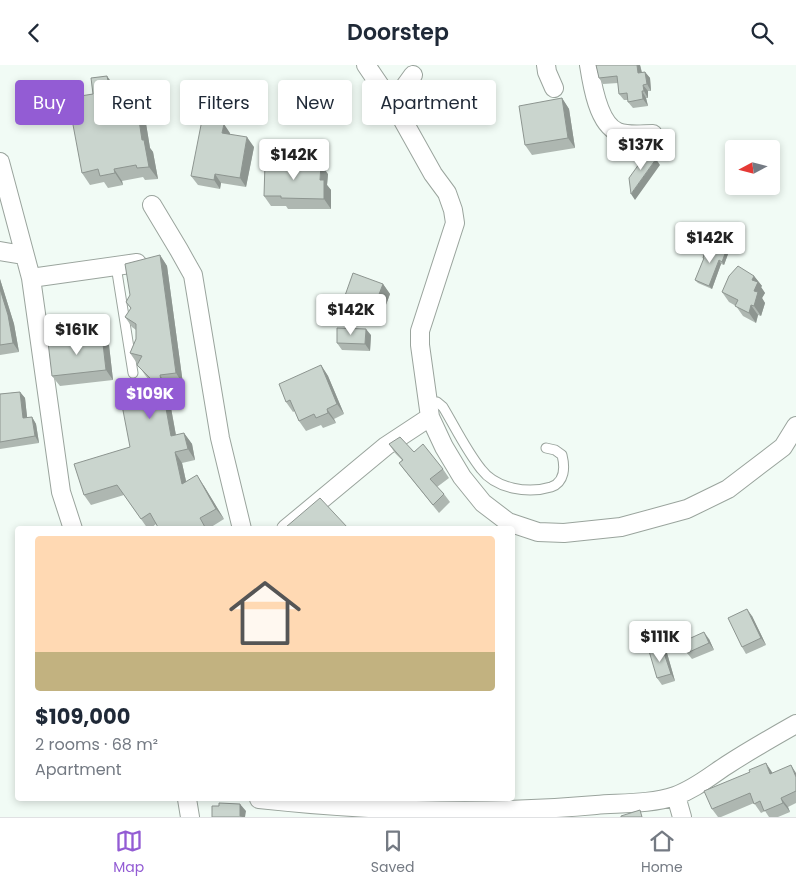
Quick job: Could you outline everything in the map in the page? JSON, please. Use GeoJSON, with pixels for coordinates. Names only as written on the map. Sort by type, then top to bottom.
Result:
{"type":"FeatureCollection","features":[{"type":"Feature","properties":{"kind":"street"},"geometry":{"type":"LineString","coordinates":[[366,65],[376,80]]}},
{"type":"Feature","properties":{"kind":"street"},"geometry":{"type":"LineString","coordinates":[[546,65],[554,88]]}},
{"type":"Feature","properties":{"kind":"street"},"geometry":{"type":"LineString","coordinates":[[589,65],[593,91],[607,123],[617,131],[628,134],[653,134]]}},
{"type":"Feature","properties":{"kind":"street"},"geometry":{"type":"LineString","coordinates":[[409,80],[413,75]]}},
{"type":"Feature","properties":{"kind":"street"},"geometry":{"type":"LineString","coordinates":[[404,125],[433,174],[447,193],[453,210],[454,223],[420,331],[420,345],[429,410],[444,447],[462,477],[483,503],[508,522],[538,532],[564,533],[621,527],[687,509],[728,489],[783,447],[796,427]]}},
{"type":"Feature","properties":{"kind":"street"},"geometry":{"type":"LineString","coordinates":[[0,162],[23,255],[31,278],[61,492],[71,526]]}},
{"type":"Feature","properties":{"kind":"street"},"geometry":{"type":"LineString","coordinates":[[152,205],[193,275],[220,438],[241,526]]}},
{"type":"Feature","properties":{"kind":"street"},"geometry":{"type":"LineString","coordinates":[[0,251],[23,255]]}},
{"type":"Feature","properties":{"kind":"street"},"geometry":{"type":"LineString","coordinates":[[31,278],[136,263]]}},
{"type":"Feature","properties":{"kind":"street"},"geometry":{"type":"LineString","coordinates":[[290,526],[429,410]]}},
{"type":"Feature","properties":{"kind":"street"},"geometry":{"type":"LineString","coordinates":[[312,801],[365,803],[397,813],[570,807],[659,800],[696,786],[728,764],[796,724]]}},
{"type":"Feature","properties":{"kind":"street"},"geometry":{"type":"LineString","coordinates":[[676,795],[682,817]]}},
{"type":"Feature","properties":{"kind":"street"},"geometry":{"type":"LineString","coordinates":[[187,801],[190,817]]}},
{"type":"Feature","properties":{"kind":"lane"},"geometry":{"type":"LineString","coordinates":[[116,266],[133,373]]}},
{"type":"Feature","properties":{"kind":"lane"},"geometry":{"type":"LineString","coordinates":[[429,410],[437,402],[443,407],[481,470],[495,481],[526,491],[556,485],[562,477],[564,463],[562,455],[555,450],[546,448]]}},
{"type":"Feature","properties":{"kind":"building"},"geometry":{"type":"Polygon","coordinates":[[[596,65],[637,65],[638,73],[645,72],[647,84],[643,85],[643,99],[628,102],[627,93],[619,94],[617,76],[599,78],[596,65]]]}},
{"type":"Feature","properties":{"kind":"building"},"geometry":{"type":"Polygon","coordinates":[[[107,76],[108,80],[94,80],[94,125],[140,125],[149,167],[137,168],[136,165],[114,169],[115,173],[100,176],[98,169],[82,173],[73,125],[84,125],[84,95],[93,94],[91,78],[107,76]]]}},
{"type":"Feature","properties":{"kind":"building"},"geometry":{"type":"Polygon","coordinates":[[[562,98],[568,138],[525,145],[519,106],[562,98]]]}},
{"type":"Feature","properties":{"kind":"building"},"geometry":{"type":"Polygon","coordinates":[[[201,125],[224,125],[222,133],[247,137],[240,178],[215,174],[214,180],[191,176],[201,125]]]}},
{"type":"Feature","properties":{"kind":"building"},"geometry":{"type":"Polygon","coordinates":[[[647,153],[656,159],[631,194],[629,178],[647,153]]]}},
{"type":"Feature","properties":{"kind":"building"},"geometry":{"type":"Polygon","coordinates":[[[265,163],[321,164],[320,180],[324,180],[324,199],[264,196],[265,163]]]}},
{"type":"Feature","properties":{"kind":"building"},"geometry":{"type":"Polygon","coordinates":[[[707,244],[726,251],[722,262],[719,260],[709,286],[695,280],[704,258],[707,244]]]}},
{"type":"Feature","properties":{"kind":"building"},"geometry":{"type":"Polygon","coordinates":[[[160,255],[176,373],[160,375],[171,436],[184,433],[188,449],[175,452],[182,484],[197,475],[216,509],[200,518],[204,526],[157,526],[150,513],[141,519],[117,485],[84,495],[74,464],[130,447],[121,400],[130,398],[128,385],[152,380],[137,365],[142,356],[130,353],[136,339],[136,324],[125,317],[131,308],[126,302],[130,295],[125,264],[160,255]]]}},
{"type":"Feature","properties":{"kind":"building"},"geometry":{"type":"Polygon","coordinates":[[[738,266],[754,276],[752,280],[758,282],[754,291],[758,292],[754,306],[751,305],[749,313],[735,306],[738,300],[722,292],[729,276],[738,266]]]}},
{"type":"Feature","properties":{"kind":"building"},"geometry":{"type":"Polygon","coordinates":[[[353,273],[383,284],[371,315],[342,304],[353,273]]]}},
{"type":"Feature","properties":{"kind":"building"},"geometry":{"type":"Polygon","coordinates":[[[0,289],[8,315],[13,343],[0,345],[0,289]]]}},
{"type":"Feature","properties":{"kind":"building"},"geometry":{"type":"Polygon","coordinates":[[[337,328],[366,329],[365,344],[337,343],[337,328]]]}},
{"type":"Feature","properties":{"kind":"building"},"geometry":{"type":"Polygon","coordinates":[[[102,335],[106,370],[52,376],[48,342],[102,335]]]}},
{"type":"Feature","properties":{"kind":"building"},"geometry":{"type":"Polygon","coordinates":[[[321,365],[337,404],[327,409],[328,413],[316,418],[314,414],[299,421],[290,400],[286,402],[279,384],[321,365]]]}},
{"type":"Feature","properties":{"kind":"building"},"geometry":{"type":"Polygon","coordinates":[[[20,392],[23,418],[32,417],[35,436],[0,442],[0,394],[20,392]]]}},
{"type":"Feature","properties":{"kind":"building"},"geometry":{"type":"Polygon","coordinates":[[[400,437],[414,452],[423,444],[443,469],[430,479],[444,494],[433,505],[399,463],[403,460],[389,444],[400,437]]]}},
{"type":"Feature","properties":{"kind":"building"},"geometry":{"type":"Polygon","coordinates":[[[320,498],[346,526],[287,526],[320,498]]]}},
{"type":"Feature","properties":{"kind":"building"},"geometry":{"type":"Polygon","coordinates":[[[747,609],[761,638],[742,647],[728,618],[747,609]]]}},
{"type":"Feature","properties":{"kind":"building"},"geometry":{"type":"Polygon","coordinates":[[[704,632],[709,643],[687,653],[682,642],[704,632]]]}},
{"type":"Feature","properties":{"kind":"building"},"geometry":{"type":"Polygon","coordinates":[[[662,647],[671,674],[657,678],[649,651],[662,647]]]}},
{"type":"Feature","properties":{"kind":"building"},"geometry":{"type":"Polygon","coordinates":[[[766,763],[770,774],[791,765],[796,777],[796,791],[781,798],[783,803],[764,811],[760,801],[754,804],[750,793],[712,809],[704,791],[750,772],[749,770],[766,763]]]}},
{"type":"Feature","properties":{"kind":"building"},"geometry":{"type":"Polygon","coordinates":[[[219,803],[240,804],[240,816],[242,817],[212,817],[212,806],[219,806],[219,803]]]}},
{"type":"Feature","properties":{"kind":"building"},"geometry":{"type":"Polygon","coordinates":[[[640,810],[642,817],[621,817],[621,816],[640,810]]]}}]}
